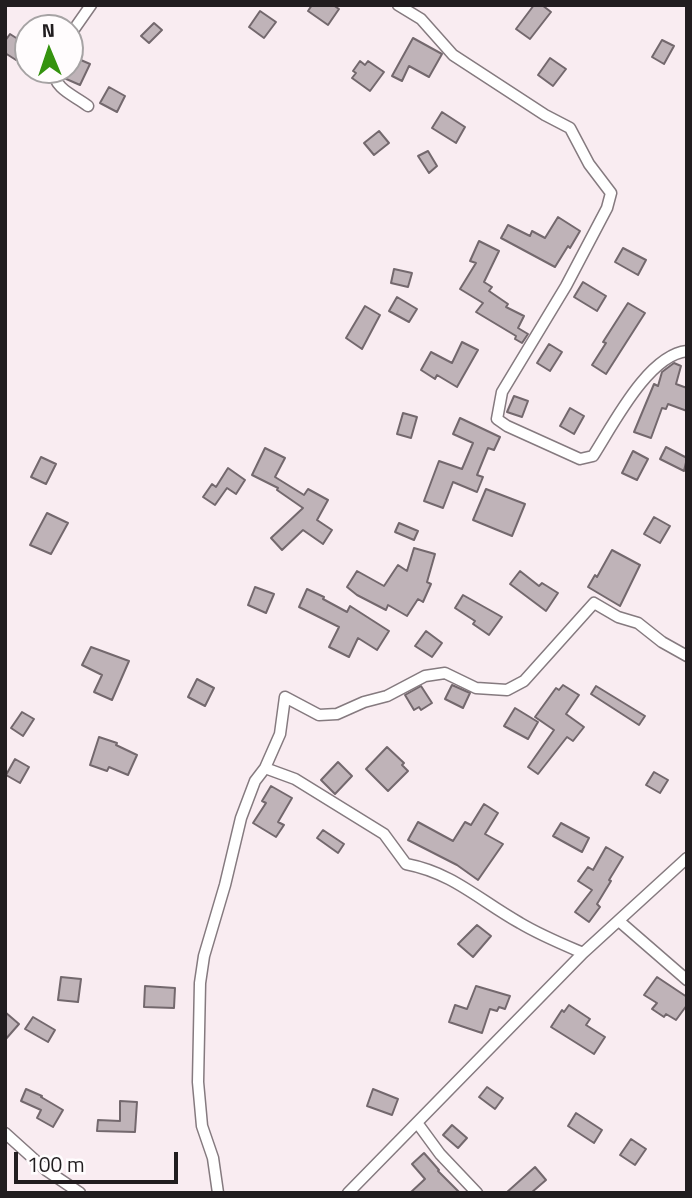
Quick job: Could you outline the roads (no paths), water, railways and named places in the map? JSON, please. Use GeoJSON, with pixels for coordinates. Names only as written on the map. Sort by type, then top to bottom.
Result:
{"type":"FeatureCollection","features":[{"type":"Feature","properties":{"kind":"street"},"geometry":{"type":"LineString","coordinates":[[398,5],[421,19],[453,55],[545,115],[570,128],[589,164],[611,192],[607,208],[566,286],[502,393],[498,419],[507,426],[580,459],[593,456],[648,373],[664,359],[687,351]]}},
{"type":"Feature","properties":{"kind":"street"},"geometry":{"type":"LineString","coordinates":[[58,84],[88,106]]}},
{"type":"Feature","properties":{"kind":"street"},"geometry":{"type":"LineString","coordinates":[[218,1193],[213,1158],[202,1126],[198,1082],[200,983],[204,956],[242,818],[255,781],[265,768],[280,734],[285,698],[319,715],[337,714],[364,702],[387,696],[425,676],[445,673],[476,688],[507,690],[524,681],[594,603],[618,617],[638,623],[662,642],[687,656]]}},
{"type":"Feature","properties":{"kind":"street"},"geometry":{"type":"LineString","coordinates":[[265,768],[295,779],[384,834],[406,864],[430,869],[460,884],[522,924],[583,953]]}},
{"type":"Feature","properties":{"kind":"street"},"geometry":{"type":"LineString","coordinates":[[348,1193],[583,953],[687,858]]}},
{"type":"Feature","properties":{"kind":"street"},"geometry":{"type":"LineString","coordinates":[[620,921],[687,981]]}},
{"type":"Feature","properties":{"kind":"street"},"geometry":{"type":"LineString","coordinates":[[418,1124],[440,1154],[477,1193]]}},
{"type":"Feature","properties":{"kind":"street"},"geometry":{"type":"LineString","coordinates":[[5,1133],[46,1170],[80,1193]]}}]}
